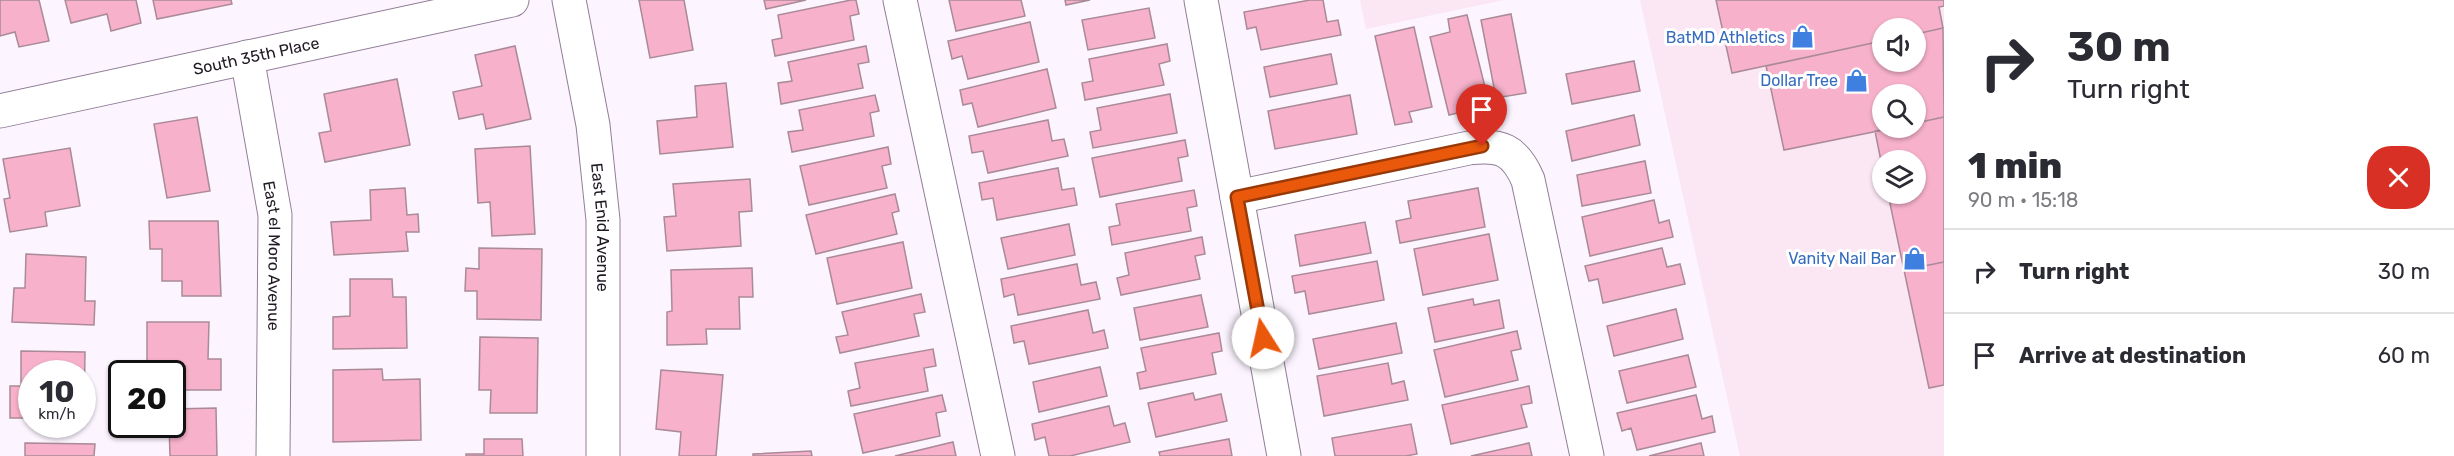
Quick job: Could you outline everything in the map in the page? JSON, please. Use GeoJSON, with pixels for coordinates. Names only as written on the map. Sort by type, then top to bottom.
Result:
{"type":"FeatureCollection","features":[{"type":"Feature","properties":{"kind":"street","name":"South 35th Place"},"geometry":{"type":"LineString","coordinates":[[0,111],[512,0]]}},
{"type":"Feature","properties":{"kind":"street","name":"East Enid Avenue"},"geometry":{"type":"LineString","coordinates":[[569,0],[593,125],[603,220],[603,456]]}},
{"type":"Feature","properties":{"kind":"street"},"geometry":{"type":"LineString","coordinates":[[900,0],[998,456]]}},
{"type":"Feature","properties":{"kind":"street"},"geometry":{"type":"LineString","coordinates":[[1201,0],[1284,456]]}},
{"type":"Feature","properties":{"kind":"street","name":"East el Moro Avenue"},"geometry":{"type":"LineString","coordinates":[[247,57],[275,215],[273,456]]}},
{"type":"Feature","properties":{"kind":"street"},"geometry":{"type":"LineString","coordinates":[[1237,197],[1469,148],[1494,147],[1507,151],[1516,158],[1528,180],[1587,456]]}},
{"type":"Feature","properties":{"kind":"shaded area"},"geometry":{"type":"Polygon","coordinates":[[[1360,0],[1504,0],[1366,29],[1360,0]]]}},
{"type":"Feature","properties":{"kind":"shaded area"},"geometry":{"type":"Polygon","coordinates":[[[1640,0],[1944,0],[1944,456],[1740,456],[1640,0]]]}},
{"type":"Feature","properties":{"kind":"building"},"geometry":{"type":"Polygon","coordinates":[[[0,0],[39,0],[49,41],[19,47],[15,32],[0,36],[0,0]]]}},
{"type":"Feature","properties":{"kind":"building"},"geometry":{"type":"Polygon","coordinates":[[[65,0],[136,0],[141,23],[111,31],[107,14],[71,23],[65,0]]]}},
{"type":"Feature","properties":{"kind":"building"},"geometry":{"type":"Polygon","coordinates":[[[153,0],[231,0],[232,4],[157,19],[153,0]]]}},
{"type":"Feature","properties":{"kind":"building"},"geometry":{"type":"Polygon","coordinates":[[[639,0],[684,0],[693,50],[650,58],[639,0]]]}},
{"type":"Feature","properties":{"kind":"building"},"geometry":{"type":"Polygon","coordinates":[[[764,0],[806,0],[766,9],[764,0]]]}},
{"type":"Feature","properties":{"kind":"building"},"geometry":{"type":"Polygon","coordinates":[[[856,0],[859,14],[850,16],[854,40],[775,56],[772,40],[782,38],[778,15],[856,0]]]}},
{"type":"Feature","properties":{"kind":"building"},"geometry":{"type":"Polygon","coordinates":[[[949,0],[1021,0],[1025,16],[956,31],[949,0]]]}},
{"type":"Feature","properties":{"kind":"building"},"geometry":{"type":"Polygon","coordinates":[[[1065,0],[1090,0],[1066,5],[1065,0]]]}},
{"type":"Feature","properties":{"kind":"building"},"geometry":{"type":"Polygon","coordinates":[[[1310,0],[1323,0],[1327,22],[1338,20],[1341,35],[1261,50],[1256,27],[1247,29],[1244,12],[1310,0]]]}},
{"type":"Feature","properties":{"kind":"building","name":"BatMD Athletics"},"geometry":{"type":"Polygon","coordinates":[[[1716,0],[1944,0],[1944,6],[1939,7],[1943,28],[1926,32],[1926,18],[1872,18],[1872,43],[1732,73],[1716,0]]]}},
{"type":"Feature","properties":{"kind":"building"},"geometry":{"type":"Polygon","coordinates":[[[1149,8],[1155,38],[1088,50],[1082,20],[1149,8]]]}},
{"type":"Feature","properties":{"kind":"building"},"geometry":{"type":"Polygon","coordinates":[[[1511,14],[1526,93],[1496,98],[1481,20],[1511,14]]]}},
{"type":"Feature","properties":{"kind":"building"},"geometry":{"type":"Polygon","coordinates":[[[1467,15],[1487,95],[1464,101],[1466,111],[1449,115],[1430,37],[1450,32],[1448,19],[1467,15]]]}},
{"type":"Feature","properties":{"kind":"building"},"geometry":{"type":"Polygon","coordinates":[[[1030,22],[1039,62],[968,79],[962,56],[952,59],[948,41],[1030,22]]]}},
{"type":"Feature","properties":{"kind":"building"},"geometry":{"type":"Polygon","coordinates":[[[1414,27],[1432,107],[1409,112],[1412,122],[1395,125],[1375,36],[1414,27]]]}},
{"type":"Feature","properties":{"kind":"building","name":"Dollar Tree"},"geometry":{"type":"Polygon","coordinates":[[[1943,28],[1944,117],[1926,121],[1926,84],[1872,84],[1872,132],[1784,150],[1766,66],[1872,43],[1872,72],[1926,72],[1926,32],[1943,28]]]}},
{"type":"Feature","properties":{"kind":"building"},"geometry":{"type":"Polygon","coordinates":[[[1167,44],[1170,61],[1159,64],[1164,85],[1085,100],[1082,83],[1093,81],[1089,59],[1167,44]]]}},
{"type":"Feature","properties":{"kind":"building"},"geometry":{"type":"Polygon","coordinates":[[[515,46],[531,119],[486,129],[483,114],[459,119],[453,92],[482,86],[475,55],[515,46]]]}},
{"type":"Feature","properties":{"kind":"building"},"geometry":{"type":"Polygon","coordinates":[[[866,46],[869,62],[858,64],[863,88],[781,104],[778,83],[792,81],[788,62],[866,46]]]}},
{"type":"Feature","properties":{"kind":"building"},"geometry":{"type":"Polygon","coordinates":[[[1331,54],[1337,84],[1270,97],[1264,67],[1331,54]]]}},
{"type":"Feature","properties":{"kind":"building"},"geometry":{"type":"Polygon","coordinates":[[[1634,61],[1640,91],[1572,104],[1566,74],[1634,61]]]}},
{"type":"Feature","properties":{"kind":"building"},"geometry":{"type":"Polygon","coordinates":[[[1047,69],[1056,108],[978,127],[972,103],[963,105],[960,90],[1047,69]]]}},
{"type":"Feature","properties":{"kind":"building"},"geometry":{"type":"Polygon","coordinates":[[[397,79],[410,145],[325,162],[319,133],[331,131],[324,94],[397,79]]]}},
{"type":"Feature","properties":{"kind":"building"},"geometry":{"type":"Polygon","coordinates":[[[726,83],[733,147],[660,154],[657,121],[697,117],[695,86],[726,83]]]}},
{"type":"Feature","properties":{"kind":"building"},"geometry":{"type":"Polygon","coordinates":[[[1170,94],[1177,133],[1093,148],[1090,132],[1101,130],[1097,108],[1170,94]]]}},
{"type":"Feature","properties":{"kind":"building"},"geometry":{"type":"Polygon","coordinates":[[[875,95],[879,111],[870,113],[874,136],[792,152],[788,132],[803,130],[799,110],[875,95]]]}},
{"type":"Feature","properties":{"kind":"building"},"geometry":{"type":"Polygon","coordinates":[[[1350,95],[1357,134],[1275,149],[1268,111],[1350,95]]]}},
{"type":"Feature","properties":{"kind":"building"},"geometry":{"type":"Polygon","coordinates":[[[1634,115],[1640,145],[1572,161],[1566,131],[1634,115]]]}},
{"type":"Feature","properties":{"kind":"building"},"geometry":{"type":"Polygon","coordinates":[[[197,117],[210,191],[167,198],[154,124],[197,117]]]}},
{"type":"Feature","properties":{"kind":"building"},"geometry":{"type":"Polygon","coordinates":[[[1944,117],[1944,262],[1904,270],[1890,204],[1926,204],[1926,150],[1879,150],[1876,138],[1926,138],[1926,121],[1944,117]]]}},
{"type":"Feature","properties":{"kind":"building"},"geometry":{"type":"Polygon","coordinates":[[[1048,120],[1052,141],[1064,139],[1068,156],[988,173],[983,151],[972,153],[969,136],[1048,120]]]}},
{"type":"Feature","properties":{"kind":"building"},"geometry":{"type":"Polygon","coordinates":[[[1185,140],[1188,156],[1178,158],[1182,181],[1100,197],[1092,158],[1185,140]]]}},
{"type":"Feature","properties":{"kind":"building"},"geometry":{"type":"Polygon","coordinates":[[[530,146],[535,234],[492,236],[490,202],[478,203],[475,149],[530,146]]]}},
{"type":"Feature","properties":{"kind":"building"},"geometry":{"type":"Polygon","coordinates":[[[888,147],[891,164],[882,166],[887,188],[809,205],[800,166],[888,147]]]}},
{"type":"Feature","properties":{"kind":"building"},"geometry":{"type":"Polygon","coordinates":[[[70,148],[80,206],[45,212],[47,226],[10,232],[4,199],[10,198],[3,159],[70,148]]]}},
{"type":"Feature","properties":{"kind":"building"},"geometry":{"type":"Polygon","coordinates":[[[1645,161],[1651,193],[1582,206],[1577,175],[1645,161]]]}},
{"type":"Feature","properties":{"kind":"building"},"geometry":{"type":"Polygon","coordinates":[[[1058,168],[1062,190],[1074,188],[1077,205],[997,220],[993,198],[982,200],[979,183],[1058,168]]]}},
{"type":"Feature","properties":{"kind":"building"},"geometry":{"type":"Polygon","coordinates":[[[750,179],[752,211],[739,212],[741,246],[667,251],[664,217],[676,216],[673,184],[750,179]]]}},
{"type":"Feature","properties":{"kind":"building"},"geometry":{"type":"Polygon","coordinates":[[[405,188],[407,215],[418,214],[419,232],[406,232],[408,251],[334,255],[331,222],[371,220],[370,190],[405,188]]]}},
{"type":"Feature","properties":{"kind":"building"},"geometry":{"type":"Polygon","coordinates":[[[1478,188],[1485,227],[1400,243],[1396,221],[1411,218],[1408,201],[1478,188]]]}},
{"type":"Feature","properties":{"kind":"building"},"geometry":{"type":"Polygon","coordinates":[[[1194,190],[1197,206],[1187,208],[1191,231],[1112,245],[1109,227],[1120,225],[1116,204],[1194,190]]]}},
{"type":"Feature","properties":{"kind":"building"},"geometry":{"type":"Polygon","coordinates":[[[895,194],[899,211],[892,213],[897,234],[816,254],[806,215],[895,194]]]}},
{"type":"Feature","properties":{"kind":"building"},"geometry":{"type":"Polygon","coordinates":[[[1654,200],[1659,223],[1669,220],[1673,237],[1590,256],[1582,217],[1654,200]]]}},
{"type":"Feature","properties":{"kind":"building"},"geometry":{"type":"Polygon","coordinates":[[[149,221],[218,221],[221,296],[182,296],[182,281],[162,281],[162,249],[150,249],[149,221]]]}},
{"type":"Feature","properties":{"kind":"building"},"geometry":{"type":"Polygon","coordinates":[[[1365,222],[1371,253],[1300,266],[1295,235],[1365,222]]]}},
{"type":"Feature","properties":{"kind":"building"},"geometry":{"type":"Polygon","coordinates":[[[1069,224],[1075,255],[1008,269],[1001,238],[1069,224]]]}},
{"type":"Feature","properties":{"kind":"building"},"geometry":{"type":"Polygon","coordinates":[[[1489,234],[1498,280],[1423,295],[1414,249],[1489,234]]]}},
{"type":"Feature","properties":{"kind":"building"},"geometry":{"type":"Polygon","coordinates":[[[1202,237],[1205,254],[1195,256],[1200,279],[1121,295],[1117,278],[1129,275],[1125,253],[1202,237]]]}},
{"type":"Feature","properties":{"kind":"building"},"geometry":{"type":"Polygon","coordinates":[[[903,242],[912,288],[837,304],[827,258],[903,242]]]}},
{"type":"Feature","properties":{"kind":"building"},"geometry":{"type":"Polygon","coordinates":[[[479,248],[542,249],[541,320],[477,319],[477,291],[465,291],[466,268],[479,269],[479,248]]]}},
{"type":"Feature","properties":{"kind":"building"},"geometry":{"type":"Polygon","coordinates":[[[1662,248],[1667,267],[1680,264],[1685,284],[1603,303],[1598,279],[1589,281],[1585,266],[1662,248]]]}},
{"type":"Feature","properties":{"kind":"building"},"geometry":{"type":"Polygon","coordinates":[[[26,254],[86,257],[85,301],[95,301],[94,325],[12,322],[14,288],[25,288],[26,254]]]}},
{"type":"Feature","properties":{"kind":"building"},"geometry":{"type":"Polygon","coordinates":[[[1377,261],[1384,300],[1309,314],[1305,291],[1295,293],[1292,276],[1377,261]]]}},
{"type":"Feature","properties":{"kind":"building"},"geometry":{"type":"Polygon","coordinates":[[[1944,262],[1944,385],[1929,388],[1904,270],[1944,262]]]}},
{"type":"Feature","properties":{"kind":"building"},"geometry":{"type":"Polygon","coordinates":[[[1077,264],[1081,285],[1096,282],[1100,299],[1018,315],[1014,294],[1004,297],[1001,279],[1077,264]]]}},
{"type":"Feature","properties":{"kind":"building"},"geometry":{"type":"Polygon","coordinates":[[[752,268],[753,297],[739,297],[740,329],[706,329],[707,344],[667,345],[667,312],[672,311],[671,270],[752,268]]]}},
{"type":"Feature","properties":{"kind":"building"},"geometry":{"type":"Polygon","coordinates":[[[350,279],[392,279],[393,297],[406,297],[407,348],[333,349],[333,317],[350,316],[350,279]]]}},
{"type":"Feature","properties":{"kind":"building"},"geometry":{"type":"Polygon","coordinates":[[[921,294],[925,312],[914,314],[919,336],[840,353],[836,337],[848,335],[842,312],[921,294]]]}},
{"type":"Feature","properties":{"kind":"building"},"geometry":{"type":"Polygon","coordinates":[[[1201,295],[1208,327],[1140,340],[1134,308],[1201,295]]]}},
{"type":"Feature","properties":{"kind":"building"},"geometry":{"type":"Polygon","coordinates":[[[1473,299],[1474,305],[1499,300],[1504,328],[1435,342],[1428,308],[1473,299]]]}},
{"type":"Feature","properties":{"kind":"building"},"geometry":{"type":"Polygon","coordinates":[[[1676,309],[1683,339],[1614,356],[1607,326],[1676,309]]]}},
{"type":"Feature","properties":{"kind":"building"},"geometry":{"type":"Polygon","coordinates":[[[1088,310],[1093,333],[1104,330],[1108,348],[1029,364],[1024,341],[1014,343],[1011,326],[1088,310]]]}},
{"type":"Feature","properties":{"kind":"building"},"geometry":{"type":"Polygon","coordinates":[[[147,322],[209,322],[208,359],[221,359],[221,390],[186,390],[186,360],[147,360],[147,322]]]}},
{"type":"Feature","properties":{"kind":"building"},"geometry":{"type":"Polygon","coordinates":[[[1396,323],[1402,353],[1319,369],[1313,339],[1396,323]]]}},
{"type":"Feature","properties":{"kind":"building"},"geometry":{"type":"Polygon","coordinates":[[[1517,331],[1521,349],[1511,351],[1518,380],[1445,397],[1434,350],[1517,331]]]}},
{"type":"Feature","properties":{"kind":"building"},"geometry":{"type":"Polygon","coordinates":[[[1219,333],[1222,351],[1212,353],[1216,374],[1140,389],[1137,373],[1146,371],[1141,348],[1219,333]]]}},
{"type":"Feature","properties":{"kind":"building"},"geometry":{"type":"Polygon","coordinates":[[[480,337],[538,338],[537,413],[490,413],[491,390],[479,390],[480,337]]]}},
{"type":"Feature","properties":{"kind":"building"},"geometry":{"type":"Polygon","coordinates":[[[933,349],[936,366],[924,368],[928,391],[851,406],[848,391],[860,388],[855,363],[933,349]]]}},
{"type":"Feature","properties":{"kind":"building"},"geometry":{"type":"Polygon","coordinates":[[[21,351],[85,352],[85,360],[21,360],[21,351]]]}},
{"type":"Feature","properties":{"kind":"building"},"geometry":{"type":"Polygon","coordinates":[[[1688,355],[1696,387],[1627,403],[1619,371],[1688,355]]]}},
{"type":"Feature","properties":{"kind":"building"},"geometry":{"type":"Polygon","coordinates":[[[1388,363],[1392,384],[1404,381],[1408,400],[1324,416],[1317,376],[1388,363]]]}},
{"type":"Feature","properties":{"kind":"building"},"geometry":{"type":"Polygon","coordinates":[[[1100,367],[1107,396],[1039,412],[1033,382],[1100,367]]]}},
{"type":"Feature","properties":{"kind":"building"},"geometry":{"type":"Polygon","coordinates":[[[382,369],[383,380],[420,379],[421,440],[333,442],[333,370],[382,369]]]}},
{"type":"Feature","properties":{"kind":"building"},"geometry":{"type":"Polygon","coordinates":[[[661,370],[723,375],[716,456],[679,456],[681,432],[656,429],[661,370]]]}},
{"type":"Feature","properties":{"kind":"building"},"geometry":{"type":"Polygon","coordinates":[[[10,386],[18,386],[18,418],[10,418],[10,386]]]}},
{"type":"Feature","properties":{"kind":"building"},"geometry":{"type":"Polygon","coordinates":[[[1529,386],[1532,403],[1521,405],[1527,427],[1451,444],[1442,405],[1529,386]]]}},
{"type":"Feature","properties":{"kind":"building"},"geometry":{"type":"Polygon","coordinates":[[[1193,393],[1195,400],[1221,394],[1227,421],[1156,437],[1148,403],[1193,393]]]}},
{"type":"Feature","properties":{"kind":"building"},"geometry":{"type":"Polygon","coordinates":[[[942,395],[946,411],[936,413],[940,436],[863,453],[854,414],[942,395]]]}},
{"type":"Feature","properties":{"kind":"building"},"geometry":{"type":"Polygon","coordinates":[[[1696,395],[1702,419],[1712,416],[1715,432],[1637,450],[1631,428],[1622,431],[1617,413],[1696,395]]]}},
{"type":"Feature","properties":{"kind":"building"},"geometry":{"type":"Polygon","coordinates":[[[1109,406],[1114,426],[1125,423],[1130,442],[1070,456],[1049,456],[1045,437],[1035,440],[1032,424],[1109,406]]]}},
{"type":"Feature","properties":{"kind":"building"},"geometry":{"type":"Polygon","coordinates":[[[216,408],[217,456],[170,456],[169,438],[186,438],[186,409],[216,408]]]}},
{"type":"Feature","properties":{"kind":"building"},"geometry":{"type":"Polygon","coordinates":[[[1411,424],[1417,454],[1335,456],[1332,438],[1411,424]]]}},
{"type":"Feature","properties":{"kind":"building"},"geometry":{"type":"Polygon","coordinates":[[[484,439],[522,439],[523,456],[466,456],[466,454],[484,454],[484,439]]]}},
{"type":"Feature","properties":{"kind":"building"},"geometry":{"type":"Polygon","coordinates":[[[1229,439],[1232,456],[1160,456],[1159,452],[1229,439]]]}},
{"type":"Feature","properties":{"kind":"building"},"geometry":{"type":"Polygon","coordinates":[[[953,442],[956,456],[895,456],[953,442]]]}},
{"type":"Feature","properties":{"kind":"building"},"geometry":{"type":"Polygon","coordinates":[[[25,443],[95,444],[94,456],[25,456],[25,443]]]}},
{"type":"Feature","properties":{"kind":"building"},"geometry":{"type":"Polygon","coordinates":[[[1529,443],[1532,456],[1471,456],[1529,443]]]}},
{"type":"Feature","properties":{"kind":"building"},"geometry":{"type":"Polygon","coordinates":[[[1701,443],[1704,456],[1649,456],[1701,443]]]}},
{"type":"Feature","properties":{"kind":"building"},"geometry":{"type":"Polygon","coordinates":[[[811,451],[812,456],[753,456],[753,454],[811,451]]]}},
{"type":"Feature","properties":{"kind":"place","name":"BatMD Athletics"},"geometry":{"type":"Point","coordinates":[1803,37]}},
{"type":"Feature","properties":{"kind":"place","name":"Dollar Tree"},"geometry":{"type":"Point","coordinates":[1856,80]}},
{"type":"Feature","properties":{"kind":"place","name":"Vanity Nail Bar"},"geometry":{"type":"Point","coordinates":[1914,258]}},
{"type":"Feature","properties":{"kind":"route"},"geometry":{"type":"LineString","coordinates":[[1263,338],[1237,197],[1482,146]]}}]}
